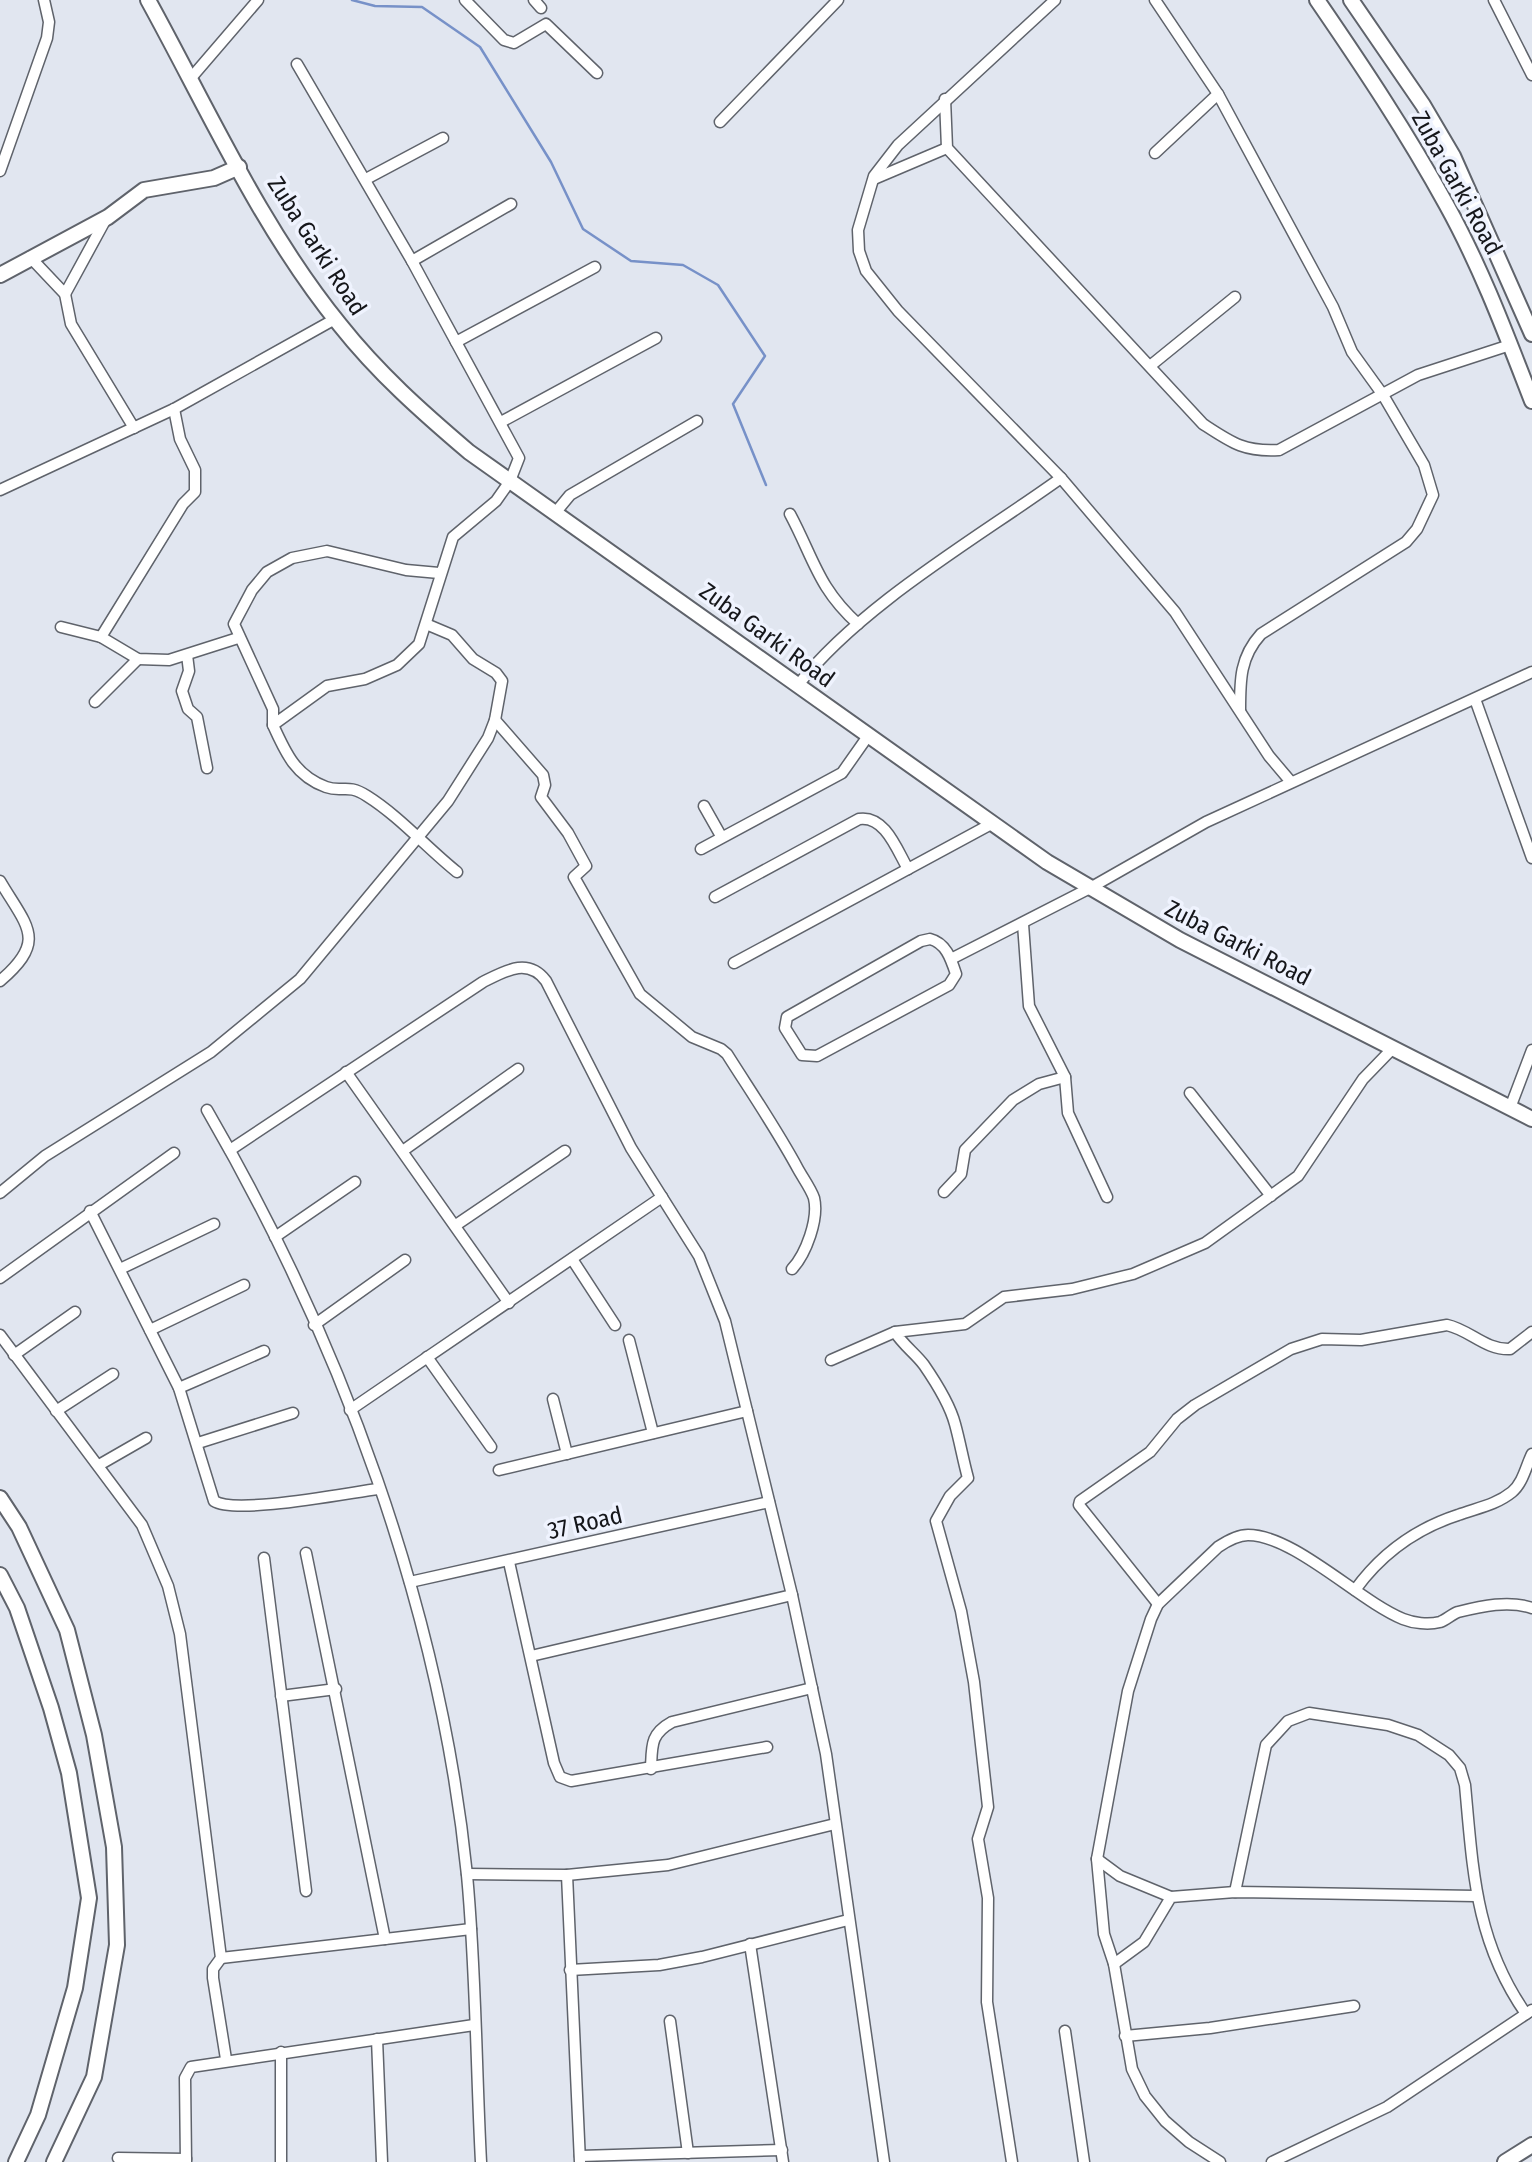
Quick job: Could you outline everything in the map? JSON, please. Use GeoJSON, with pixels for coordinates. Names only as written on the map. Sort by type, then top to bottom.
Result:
{"type":"FeatureCollection","features":[{"type":"Feature","properties":{"kind":"main road","name":"Zuba Garki Road"},"geometry":{"type":"LineString","coordinates":[[148,0],[282,242],[335,319],[395,387],[468,452],[868,736],[1090,888],[1180,940],[1532,1119]]}},
{"type":"Feature","properties":{"kind":"main road","name":"Zuba Garki Road"},"geometry":{"type":"LineString","coordinates":[[1317,0],[1386,101],[1447,206],[1510,345],[1532,401]]}},
{"type":"Feature","properties":{"kind":"main road","name":"Zuba Garki Road"},"geometry":{"type":"LineString","coordinates":[[1351,0],[1423,105],[1453,156],[1532,334]]}},
{"type":"Feature","properties":{"kind":"main road"},"geometry":{"type":"LineString","coordinates":[[0,275],[108,217],[144,190],[214,177],[239,167]]}},
{"type":"Feature","properties":{"kind":"main road"},"geometry":{"type":"LineString","coordinates":[[0,1498],[19,1527],[67,1630],[94,1735],[114,1847],[117,1945],[94,2077],[54,2162]]}},
{"type":"Feature","properties":{"kind":"main road"},"geometry":{"type":"LineString","coordinates":[[0,1575],[17,1608],[51,1708],[69,1773],[89,1898],[75,1988],[38,2115],[16,2162]]}},
{"type":"Feature","properties":{"kind":"main road"},"geometry":{"type":"LineString","coordinates":[[1505,2162],[1532,2145]]}},
{"type":"Feature","properties":{"kind":"street"},"geometry":{"type":"LineString","coordinates":[[0,171],[47,38],[49,22],[44,0]]}},
{"type":"Feature","properties":{"kind":"street"},"geometry":{"type":"LineString","coordinates":[[191,78],[258,0]]}},
{"type":"Feature","properties":{"kind":"street"},"geometry":{"type":"LineString","coordinates":[[465,0],[504,40],[514,43],[546,24],[597,73]]}},
{"type":"Feature","properties":{"kind":"street"},"geometry":{"type":"LineString","coordinates":[[720,122],[838,0]]}},
{"type":"Feature","properties":{"kind":"street"},"geometry":{"type":"LineString","coordinates":[[1055,0],[898,145],[872,180],[858,230],[859,251],[866,271],[898,311],[1061,478],[1175,612],[1269,756],[1291,782]]}},
{"type":"Feature","properties":{"kind":"street"},"geometry":{"type":"LineString","coordinates":[[1155,0],[1217,94],[1333,307],[1352,352],[1383,395],[1424,465],[1433,495],[1417,529],[1406,542],[1261,634],[1253,643],[1240,673],[1240,710]]}},
{"type":"Feature","properties":{"kind":"street"},"geometry":{"type":"LineString","coordinates":[[1494,0],[1532,75]]}},
{"type":"Feature","properties":{"kind":"street"},"geometry":{"type":"LineString","coordinates":[[273,725],[327,686],[366,678],[397,665],[419,644],[439,573],[453,537],[485,512],[510,481],[519,458],[366,179],[297,64]]}},
{"type":"Feature","properties":{"kind":"street"},"geometry":{"type":"LineString","coordinates":[[1155,153],[1217,94]]}},
{"type":"Feature","properties":{"kind":"street"},"geometry":{"type":"LineString","coordinates":[[945,99],[947,148],[1203,424],[1234,445],[1256,451],[1279,450],[1418,375],[1510,345]]}},
{"type":"Feature","properties":{"kind":"street"},"geometry":{"type":"LineString","coordinates":[[366,179],[443,138]]}},
{"type":"Feature","properties":{"kind":"street"},"geometry":{"type":"LineString","coordinates":[[872,180],[911,160],[947,148]]}},
{"type":"Feature","properties":{"kind":"street"},"geometry":{"type":"LineString","coordinates":[[412,261],[511,204]]}},
{"type":"Feature","properties":{"kind":"street"},"geometry":{"type":"LineString","coordinates":[[65,294],[108,217]]}},
{"type":"Feature","properties":{"kind":"street"},"geometry":{"type":"LineString","coordinates":[[30,257],[65,294],[71,324],[134,428]]}},
{"type":"Feature","properties":{"kind":"street"},"geometry":{"type":"LineString","coordinates":[[456,342],[595,267]]}},
{"type":"Feature","properties":{"kind":"street"},"geometry":{"type":"LineString","coordinates":[[1150,366],[1235,297]]}},
{"type":"Feature","properties":{"kind":"street"},"geometry":{"type":"LineString","coordinates":[[0,490],[174,409],[335,319]]}},
{"type":"Feature","properties":{"kind":"street"},"geometry":{"type":"LineString","coordinates":[[500,422],[656,338]]}},
{"type":"Feature","properties":{"kind":"street"},"geometry":{"type":"LineString","coordinates":[[101,637],[183,504],[195,492],[195,470],[180,439],[174,409]]}},
{"type":"Feature","properties":{"kind":"street"},"geometry":{"type":"LineString","coordinates":[[556,512],[570,495],[697,421]]}},
{"type":"Feature","properties":{"kind":"street"},"geometry":{"type":"LineString","coordinates":[[798,685],[821,658],[858,624],[1061,478]]}},
{"type":"Feature","properties":{"kind":"street"},"geometry":{"type":"LineString","coordinates":[[790,514],[813,558],[817,577],[829,595],[858,624]]}},
{"type":"Feature","properties":{"kind":"street"},"geometry":{"type":"LineString","coordinates":[[439,573],[406,570],[327,551],[292,558],[268,572],[253,590],[234,624],[238,638],[252,659],[273,709],[273,725],[288,758],[305,778],[327,788],[352,787],[370,798],[457,872]]}},
{"type":"Feature","properties":{"kind":"street"},"geometry":{"type":"LineString","coordinates":[[0,1193],[45,1156],[135,1098],[180,1073],[260,1014],[300,979],[448,800],[488,738],[495,720],[502,681],[490,668],[473,659],[452,635],[426,624]]}},
{"type":"Feature","properties":{"kind":"street"},"geometry":{"type":"LineString","coordinates":[[61,627],[101,637],[138,659],[169,660],[238,638]]}},
{"type":"Feature","properties":{"kind":"street"},"geometry":{"type":"LineString","coordinates":[[187,655],[189,671],[182,691],[188,709],[197,717],[207,768]]}},
{"type":"Feature","properties":{"kind":"street"},"geometry":{"type":"LineString","coordinates":[[95,702],[138,659]]}},
{"type":"Feature","properties":{"kind":"street"},"geometry":{"type":"LineString","coordinates":[[951,959],[1090,888],[1206,822],[1532,672]]}},
{"type":"Feature","properties":{"kind":"street"},"geometry":{"type":"LineString","coordinates":[[1475,699],[1532,858]]}},
{"type":"Feature","properties":{"kind":"street"},"geometry":{"type":"LineString","coordinates":[[495,720],[543,775],[545,785],[541,797],[568,832],[586,866],[574,877],[640,994],[692,1037],[727,1054],[797,1166],[814,1198],[814,1214],[800,1260],[792,1269]]}},
{"type":"Feature","properties":{"kind":"street"},"geometry":{"type":"LineString","coordinates":[[702,849],[721,836],[842,772],[868,736]]}},
{"type":"Feature","properties":{"kind":"street"},"geometry":{"type":"LineString","coordinates":[[704,806],[721,836]]}},
{"type":"Feature","properties":{"kind":"street"},"geometry":{"type":"LineString","coordinates":[[715,897],[859,819],[868,818],[878,823],[889,835],[908,869]]}},
{"type":"Feature","properties":{"kind":"street"},"geometry":{"type":"LineString","coordinates":[[734,963],[993,823]]}},
{"type":"Feature","properties":{"kind":"street"},"geometry":{"type":"LineString","coordinates":[[0,880],[28,929],[30,943],[20,964],[0,981]]}},
{"type":"Feature","properties":{"kind":"street"},"geometry":{"type":"LineString","coordinates":[[1023,923],[1030,1006],[1065,1077],[1068,1113],[1107,1197]]}},
{"type":"Feature","properties":{"kind":"street"},"geometry":{"type":"LineString","coordinates":[[921,941],[937,941],[951,959],[956,974],[949,985],[817,1056],[802,1055],[785,1028],[787,1017],[795,1010],[921,941]]}},
{"type":"Feature","properties":{"kind":"street"},"geometry":{"type":"LineString","coordinates":[[230,1150],[483,982],[512,969],[532,969],[546,981],[631,1148],[699,1256],[726,1321],[792,1595],[826,1754],[884,2162]]}},
{"type":"Feature","properties":{"kind":"street"},"geometry":{"type":"LineString","coordinates":[[831,1360],[895,1332],[965,1324],[1004,1297],[1072,1289],[1144,1270],[1205,1243],[1298,1176],[1310,1163],[1363,1079],[1394,1048]]}},
{"type":"Feature","properties":{"kind":"street"},"geometry":{"type":"LineString","coordinates":[[1510,1108],[1532,1050]]}},
{"type":"Feature","properties":{"kind":"street"},"geometry":{"type":"LineString","coordinates":[[404,1150],[518,1069]]}},
{"type":"Feature","properties":{"kind":"street"},"geometry":{"type":"LineString","coordinates":[[346,1072],[404,1150],[509,1303]]}},
{"type":"Feature","properties":{"kind":"street"},"geometry":{"type":"LineString","coordinates":[[944,1192],[961,1174],[965,1150],[1013,1100],[1039,1084],[1065,1077]]}},
{"type":"Feature","properties":{"kind":"street"},"geometry":{"type":"LineString","coordinates":[[1191,1093],[1271,1196]]}},
{"type":"Feature","properties":{"kind":"street"},"geometry":{"type":"LineString","coordinates":[[207,1110],[275,1237],[350,1410],[410,1582],[436,1678],[467,1874],[481,2162]]}},
{"type":"Feature","properties":{"kind":"street"},"geometry":{"type":"LineString","coordinates":[[456,1225],[565,1151]]}},
{"type":"Feature","properties":{"kind":"street"},"geometry":{"type":"LineString","coordinates":[[0,1278],[174,1153]]}},
{"type":"Feature","properties":{"kind":"street"},"geometry":{"type":"LineString","coordinates":[[275,1237],[355,1182]]}},
{"type":"Feature","properties":{"kind":"street"},"geometry":{"type":"LineString","coordinates":[[350,1410],[662,1198]]}},
{"type":"Feature","properties":{"kind":"street"},"geometry":{"type":"LineString","coordinates":[[90,1211],[178,1388],[198,1443],[209,1490],[221,1505],[267,1504],[378,1489]]}},
{"type":"Feature","properties":{"kind":"street"},"geometry":{"type":"LineString","coordinates":[[120,1269],[214,1224]]}},
{"type":"Feature","properties":{"kind":"street"},"geometry":{"type":"LineString","coordinates":[[572,1259],[615,1325]]}},
{"type":"Feature","properties":{"kind":"street"},"geometry":{"type":"LineString","coordinates":[[314,1325],[405,1260]]}},
{"type":"Feature","properties":{"kind":"street"},"geometry":{"type":"LineString","coordinates":[[150,1330],[244,1285]]}},
{"type":"Feature","properties":{"kind":"street"},"geometry":{"type":"LineString","coordinates":[[14,1355],[75,1312]]}},
{"type":"Feature","properties":{"kind":"street"},"geometry":{"type":"LineString","coordinates":[[1158,1605],[1079,1506],[1080,1501],[1150,1452],[1177,1419],[1195,1405],[1291,1349],[1321,1339],[1361,1340],[1447,1325],[1459,1327],[1486,1345],[1510,1349],[1532,1332]]}},
{"type":"Feature","properties":{"kind":"street"},"geometry":{"type":"LineString","coordinates":[[895,1332],[905,1349],[922,1363],[942,1397],[955,1423],[968,1478],[950,1496],[936,1521],[961,1611],[974,1682],[988,1807],[978,1839],[988,1898],[987,2002],[1012,2162]]}},
{"type":"Feature","properties":{"kind":"street"},"geometry":{"type":"LineString","coordinates":[[0,1335],[142,1525],[160,1562],[175,1610],[221,1958],[213,1969],[213,1978],[226,2059]]}},
{"type":"Feature","properties":{"kind":"street"},"geometry":{"type":"LineString","coordinates":[[629,1340],[653,1433]]}},
{"type":"Feature","properties":{"kind":"street"},"geometry":{"type":"LineString","coordinates":[[178,1388],[264,1351]]}},
{"type":"Feature","properties":{"kind":"street"},"geometry":{"type":"LineString","coordinates":[[427,1357],[491,1447]]}},
{"type":"Feature","properties":{"kind":"street"},"geometry":{"type":"LineString","coordinates":[[56,1411],[113,1374]]}},
{"type":"Feature","properties":{"kind":"street"},"geometry":{"type":"LineString","coordinates":[[553,1399],[567,1454]]}},
{"type":"Feature","properties":{"kind":"street"},"geometry":{"type":"LineString","coordinates":[[499,1470],[747,1411]]}},
{"type":"Feature","properties":{"kind":"street"},"geometry":{"type":"LineString","coordinates":[[198,1443],[293,1413]]}},
{"type":"Feature","properties":{"kind":"street"},"geometry":{"type":"LineString","coordinates":[[99,1465],[146,1437]]}},
{"type":"Feature","properties":{"kind":"street"},"geometry":{"type":"LineString","coordinates":[[1355,1590],[1370,1569],[1392,1549],[1439,1523],[1494,1504],[1514,1490],[1532,1454]]}},
{"type":"Feature","properties":{"kind":"street","name":"37 Road"},"geometry":{"type":"LineString","coordinates":[[410,1582],[769,1502]]}},
{"type":"Feature","properties":{"kind":"street"},"geometry":{"type":"LineString","coordinates":[[1220,2162],[1189,2143],[1165,2121],[1145,2096],[1132,2069],[1114,1964],[1104,1934],[1097,1859],[1128,1691],[1158,1605],[1218,1547],[1229,1540],[1248,1535],[1292,1550],[1401,1618],[1416,1623],[1440,1622],[1455,1613],[1491,1605],[1513,1603],[1532,1608]]}},
{"type":"Feature","properties":{"kind":"street"},"geometry":{"type":"LineString","coordinates":[[306,1553],[386,1939]]}},
{"type":"Feature","properties":{"kind":"street"},"geometry":{"type":"LineString","coordinates":[[264,1558],[306,1891]]}},
{"type":"Feature","properties":{"kind":"street"},"geometry":{"type":"LineString","coordinates":[[509,1562],[554,1763],[560,1777],[571,1781],[766,1747]]}},
{"type":"Feature","properties":{"kind":"street"},"geometry":{"type":"LineString","coordinates":[[531,1656],[792,1595]]}},
{"type":"Feature","properties":{"kind":"street"},"geometry":{"type":"LineString","coordinates":[[651,1769],[652,1740],[656,1732],[672,1723],[812,1688]]}},
{"type":"Feature","properties":{"kind":"street"},"geometry":{"type":"LineString","coordinates":[[281,1696],[336,1689]]}},
{"type":"Feature","properties":{"kind":"street"},"geometry":{"type":"LineString","coordinates":[[1234,1892],[1266,1745],[1288,1721],[1308,1713],[1388,1725],[1418,1735],[1449,1755],[1460,1768],[1465,1785],[1475,1896],[1506,1985],[1529,2012],[1387,2107],[1272,2162]]}},
{"type":"Feature","properties":{"kind":"street"},"geometry":{"type":"LineString","coordinates":[[467,1874],[567,1875],[668,1865],[835,1824]]}},
{"type":"Feature","properties":{"kind":"street"},"geometry":{"type":"LineString","coordinates":[[1097,1859],[1120,1876],[1171,1898],[1234,1892],[1475,1896]]}},
{"type":"Feature","properties":{"kind":"street"},"geometry":{"type":"LineString","coordinates":[[567,1875],[580,2159],[782,2150]]}},
{"type":"Feature","properties":{"kind":"street"},"geometry":{"type":"LineString","coordinates":[[1114,1964],[1144,1942],[1171,1898]]}},
{"type":"Feature","properties":{"kind":"street"},"geometry":{"type":"LineString","coordinates":[[570,1970],[659,1965],[848,1920]]}},
{"type":"Feature","properties":{"kind":"street"},"geometry":{"type":"LineString","coordinates":[[221,1958],[471,1929]]}},
{"type":"Feature","properties":{"kind":"street"},"geometry":{"type":"LineString","coordinates":[[750,1944],[783,2162]]}},
{"type":"Feature","properties":{"kind":"street"},"geometry":{"type":"LineString","coordinates":[[1125,2036],[1210,2028],[1354,2006]]}},
{"type":"Feature","properties":{"kind":"street"},"geometry":{"type":"LineString","coordinates":[[670,2021],[688,2153]]}},
{"type":"Feature","properties":{"kind":"street"},"geometry":{"type":"LineString","coordinates":[[118,2158],[186,2160],[187,2072],[197,2064],[474,2025]]}},
{"type":"Feature","properties":{"kind":"street"},"geometry":{"type":"LineString","coordinates":[[1065,2031],[1084,2162]]}},
{"type":"Feature","properties":{"kind":"street"},"geometry":{"type":"LineString","coordinates":[[377,2039],[382,2162]]}},
{"type":"Feature","properties":{"kind":"street"},"geometry":{"type":"LineString","coordinates":[[281,2052],[281,2162]]}},
{"type":"Feature","properties":{"kind":"waterway"},"geometry":{"type":"LineString","coordinates":[[352,0],[375,6],[422,7],[480,47],[551,162],[583,229],[631,261],[683,265],[718,285],[765,356],[733,404],[766,485]]}}]}
